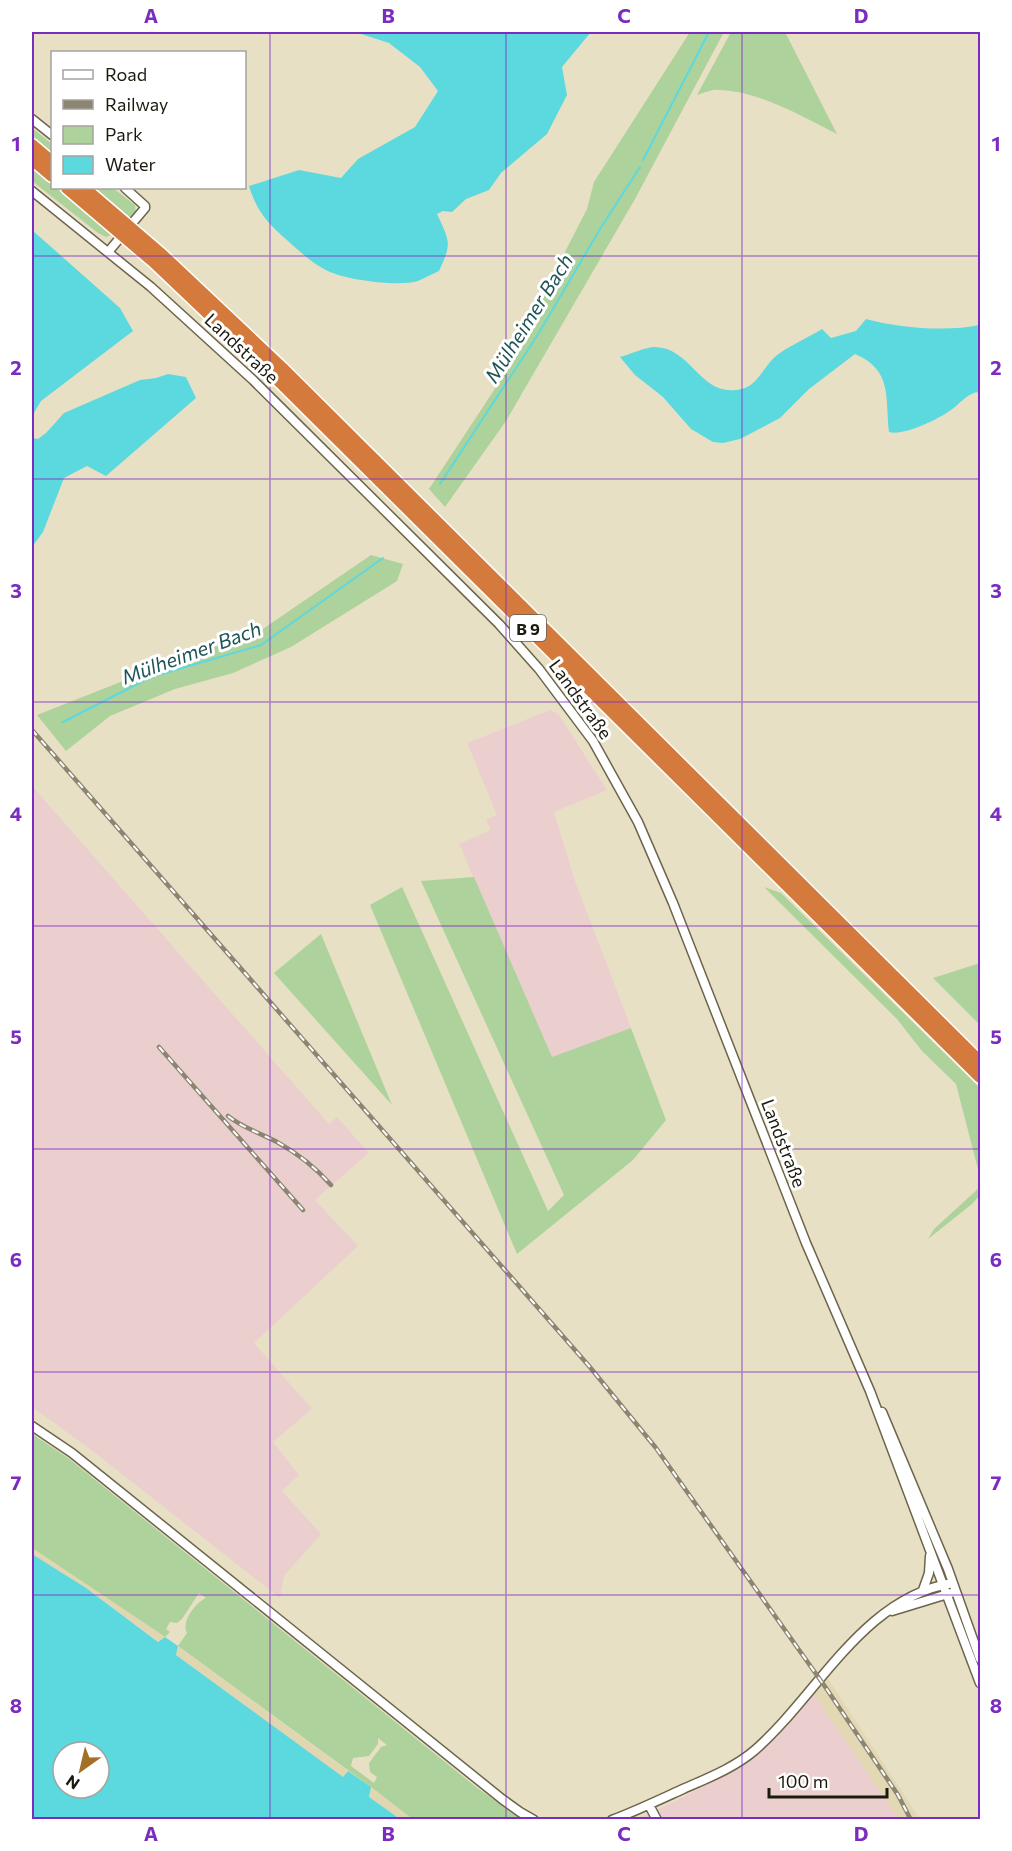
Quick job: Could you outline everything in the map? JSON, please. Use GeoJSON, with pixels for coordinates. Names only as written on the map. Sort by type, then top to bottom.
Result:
{"type":"FeatureCollection","features":[{"type":"Feature","properties":{"kind":"highway"},"geometry":{"type":"LineString","coordinates":[[32,145],[51,161]]}},
{"type":"Feature","properties":{"kind":"highway"},"geometry":{"type":"LineString","coordinates":[[32,159],[51,175]]}},
{"type":"Feature","properties":{"kind":"highway","name":"B 9"},"geometry":{"type":"LineString","coordinates":[[68,189],[154,262],[274,376],[981,1077]]}},
{"type":"Feature","properties":{"kind":"highway","name":"B 9"},"geometry":{"type":"LineString","coordinates":[[85,189],[161,254],[282,368],[981,1062]]}},
{"type":"Feature","properties":{"kind":"street"},"geometry":{"type":"LineString","coordinates":[[32,120],[51,134]]}},
{"type":"Feature","properties":{"kind":"street"},"geometry":{"type":"LineString","coordinates":[[126,189],[142,202],[145,208],[134,221]]}},
{"type":"Feature","properties":{"kind":"street","name":"Landstraße"},"geometry":{"type":"LineString","coordinates":[[32,190],[151,287],[253,380],[520,647],[585,730],[626,799],[658,869],[806,1243],[870,1391]]}},
{"type":"Feature","properties":{"kind":"street"},"geometry":{"type":"LineString","coordinates":[[109,251],[119,239]]}},
{"type":"Feature","properties":{"kind":"street"},"geometry":{"type":"LineString","coordinates":[[870,1391],[930,1549],[981,1659]]}},
{"type":"Feature","properties":{"kind":"street"},"geometry":{"type":"LineString","coordinates":[[870,1391],[878,1402],[894,1439],[950,1588],[981,1683]]}},
{"type":"Feature","properties":{"kind":"street"},"geometry":{"type":"LineString","coordinates":[[32,1426],[72,1453],[502,1799],[534,1820]]}},
{"type":"Feature","properties":{"kind":"street"},"geometry":{"type":"LineString","coordinates":[[923,1590],[929,1573],[930,1549]]}},
{"type":"Feature","properties":{"kind":"street"},"geometry":{"type":"LineString","coordinates":[[612,1820],[719,1774],[754,1752],[855,1639],[901,1602],[923,1590],[950,1588]]}},
{"type":"Feature","properties":{"kind":"street"},"geometry":{"type":"LineString","coordinates":[[888,1612],[950,1588]]}},
{"type":"Feature","properties":{"kind":"street"},"geometry":{"type":"LineString","coordinates":[[648,1805],[648,1820]]}},
{"type":"Feature","properties":{"kind":"street"},"geometry":{"type":"LineString","coordinates":[[648,1805],[657,1820]]}},
{"type":"Feature","properties":{"kind":"shaded area"},"geometry":{"type":"Polygon","coordinates":[[[550,710],[559,715],[607,790],[554,812],[575,881],[631,1028],[552,1058],[459,844],[491,830],[486,820],[497,815],[467,743],[550,710]]]}},
{"type":"Feature","properties":{"kind":"shaded area"},"geometry":{"type":"Polygon","coordinates":[[[32,786],[329,1124],[337,1117],[369,1153],[315,1200],[358,1246],[254,1343],[312,1409],[273,1442],[299,1475],[282,1491],[321,1534],[284,1576],[280,1598],[90,1449],[32,1407],[32,786]]]}},
{"type":"Feature","properties":{"kind":"shaded area"},"geometry":{"type":"Polygon","coordinates":[[[827,1677],[920,1819],[899,1819],[813,1693],[827,1677]]]}},
{"type":"Feature","properties":{"kind":"shaded area"},"geometry":{"type":"Polygon","coordinates":[[[813,1693],[899,1819],[634,1820],[723,1776],[753,1757],[778,1735],[813,1693]]]}},
{"type":"Feature","properties":{"kind":"green space"},"geometry":{"type":"Polygon","coordinates":[[[690,32],[724,32],[635,199],[506,421],[445,507],[429,489],[527,340],[522,336],[587,209],[594,182],[690,32]]]}},
{"type":"Feature","properties":{"kind":"green space"},"geometry":{"type":"Polygon","coordinates":[[[731,32],[785,32],[837,134],[780,106],[750,95],[716,90],[697,95],[731,32]]]}},
{"type":"Feature","properties":{"kind":"green space"},"geometry":{"type":"Polygon","coordinates":[[[32,128],[51,143],[51,153],[32,137],[32,128]]]}},
{"type":"Feature","properties":{"kind":"green space"},"geometry":{"type":"Polygon","coordinates":[[[32,168],[51,184],[51,189],[57,189],[114,234],[106,237],[98,233],[32,181],[32,168]]]}},
{"type":"Feature","properties":{"kind":"green space"},"geometry":{"type":"Polygon","coordinates":[[[96,189],[114,189],[135,205],[136,213],[132,219],[96,189]]]}},
{"type":"Feature","properties":{"kind":"green space"},"geometry":{"type":"Polygon","coordinates":[[[371,555],[403,564],[397,581],[291,647],[233,673],[175,689],[110,716],[66,751],[37,715],[199,651],[251,637],[371,555]]]}},
{"type":"Feature","properties":{"kind":"green space"},"geometry":{"type":"Polygon","coordinates":[[[474,877],[552,1057],[631,1028],[666,1120],[633,1160],[517,1254],[370,905],[402,887],[548,1211],[564,1195],[421,881],[474,877]]]}},
{"type":"Feature","properties":{"kind":"green space"},"geometry":{"type":"Polygon","coordinates":[[[764,887],[781,893],[980,1088],[980,1177],[956,1084],[922,1051],[897,1019],[764,887]]]}},
{"type":"Feature","properties":{"kind":"green space"},"geometry":{"type":"Polygon","coordinates":[[[321,934],[392,1105],[274,973],[321,934]]]}},
{"type":"Feature","properties":{"kind":"green space"},"geometry":{"type":"Polygon","coordinates":[[[980,963],[980,1025],[933,978],[980,963]]]}},
{"type":"Feature","properties":{"kind":"green space"},"geometry":{"type":"Polygon","coordinates":[[[980,1187],[980,1195],[972,1204],[928,1239],[934,1229],[980,1187]]]}},
{"type":"Feature","properties":{"kind":"green space"},"geometry":{"type":"Polygon","coordinates":[[[32,1434],[68,1458],[476,1787],[521,1819],[412,1819],[178,1646],[187,1633],[187,1618],[206,1598],[199,1593],[182,1619],[177,1623],[170,1622],[166,1629],[170,1632],[165,1637],[32,1548],[32,1434]],[[378,1738],[378,1744],[369,1756],[353,1758],[351,1766],[374,1783],[377,1777],[370,1772],[369,1763],[381,1747],[387,1745],[378,1738]]]}},
{"type":"Feature","properties":{"kind":"sand"},"geometry":{"type":"Polygon","coordinates":[[[32,1548],[165,1637],[159,1642],[86,1588],[32,1554],[32,1548]]]}},
{"type":"Feature","properties":{"kind":"sand"},"geometry":{"type":"Polygon","coordinates":[[[178,1646],[348,1771],[343,1778],[176,1655],[178,1646]]]}},
{"type":"Feature","properties":{"kind":"sand"},"geometry":{"type":"Polygon","coordinates":[[[371,1787],[412,1819],[400,1819],[369,1797],[371,1787]]]}},
{"type":"Feature","properties":{"kind":"water"},"geometry":{"type":"Polygon","coordinates":[[[355,32],[591,32],[562,67],[567,95],[547,134],[501,173],[489,190],[466,199],[452,212],[443,211],[437,214],[447,237],[448,248],[439,271],[418,281],[397,283],[370,281],[343,276],[324,269],[314,263],[269,223],[256,203],[249,186],[299,170],[341,178],[358,159],[415,127],[438,91],[420,67],[389,43],[355,32]]]}},
{"type":"Feature","properties":{"kind":"water"},"geometry":{"type":"Polygon","coordinates":[[[32,230],[120,308],[133,331],[41,401],[32,416],[32,230]]]}},
{"type":"Feature","properties":{"kind":"water"},"geometry":{"type":"Polygon","coordinates":[[[866,319],[923,328],[980,325],[980,392],[967,396],[948,412],[928,423],[903,432],[889,432],[885,386],[876,368],[855,354],[809,389],[780,418],[740,439],[723,443],[713,442],[691,429],[663,397],[635,375],[620,357],[651,347],[668,350],[679,355],[716,387],[728,390],[742,389],[755,381],[775,357],[795,344],[822,329],[831,338],[856,331],[866,319]]]}},
{"type":"Feature","properties":{"kind":"water"},"geometry":{"type":"Polygon","coordinates":[[[168,374],[186,377],[196,398],[106,476],[87,466],[64,478],[43,532],[32,547],[32,438],[38,439],[46,433],[64,413],[140,380],[168,374]]]}},
{"type":"Feature","properties":{"kind":"water"},"geometry":{"type":"Polygon","coordinates":[[[32,1554],[86,1588],[158,1642],[165,1637],[178,1646],[176,1655],[343,1777],[348,1771],[371,1787],[369,1797],[400,1819],[32,1819],[32,1554]]]}},
{"type":"Feature","properties":{"kind":"waterway","name":"Mülheimer Bach"},"geometry":{"type":"LineString","coordinates":[[643,160],[709,32]]}},
{"type":"Feature","properties":{"kind":"waterway","name":"Mülheimer Bach"},"geometry":{"type":"LineString","coordinates":[[440,484],[537,336],[600,229],[640,167]]}},
{"type":"Feature","properties":{"kind":"waterway","name":"Mülheimer Bach"},"geometry":{"type":"LineString","coordinates":[[63,722],[151,677],[261,645],[383,558]]}},
{"type":"Feature","properties":{"kind":"railway"},"geometry":{"type":"LineString","coordinates":[[32,730],[589,1366],[656,1448],[826,1688],[898,1795],[911,1820]]}},
{"type":"Feature","properties":{"kind":"railway"},"geometry":{"type":"LineString","coordinates":[[159,1047],[303,1210]]}},
{"type":"Feature","properties":{"kind":"railway"},"geometry":{"type":"LineString","coordinates":[[228,1116],[292,1151],[331,1185]]}}]}
